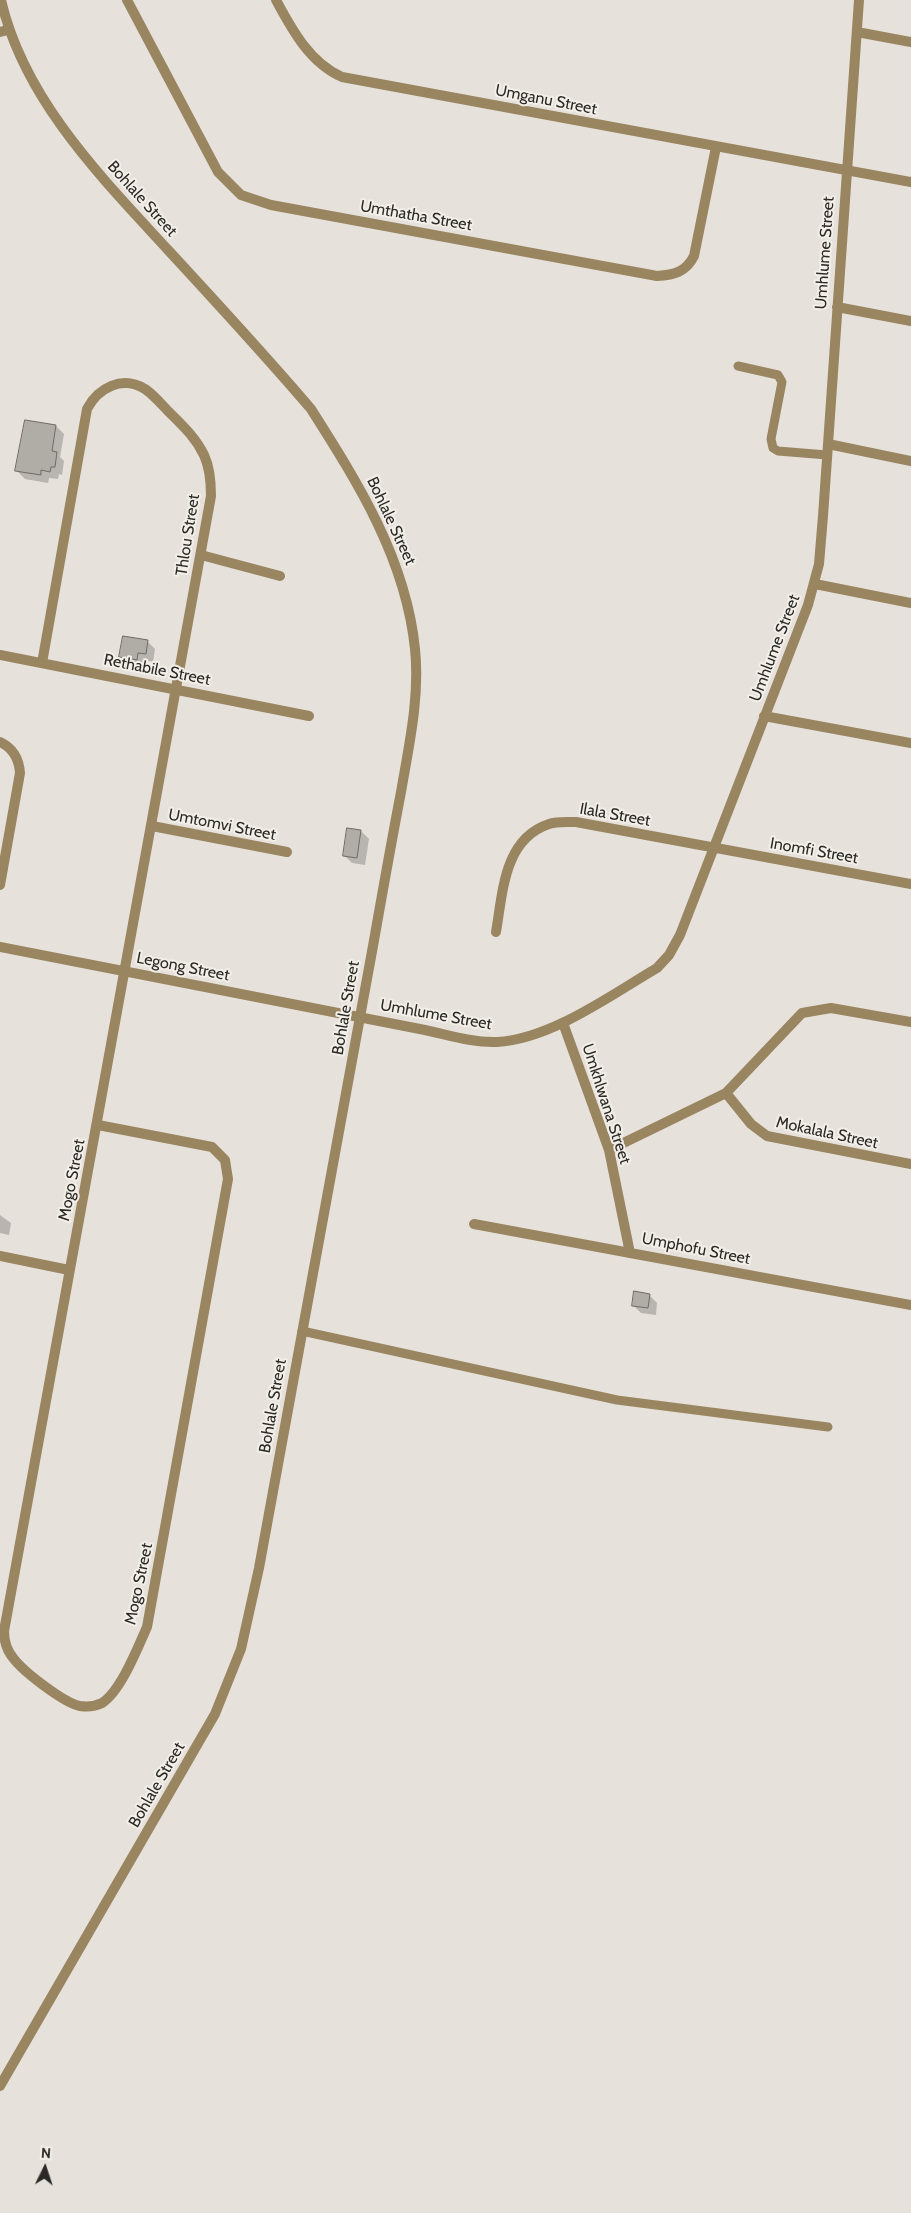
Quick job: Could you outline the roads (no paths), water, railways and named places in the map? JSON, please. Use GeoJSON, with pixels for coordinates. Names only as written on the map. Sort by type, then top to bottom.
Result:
{"type":"FeatureCollection","features":[{"type":"Feature","properties":{"kind":"street","name":"Bohlale Street"},"geometry":{"type":"LineString","coordinates":[[0,2086],[204,1734],[229,1684],[250,1611],[360,1017],[408,749],[417,682],[415,646],[400,577],[369,503],[311,409],[77,147],[36,87],[4,31],[1,0]]}},
{"type":"Feature","properties":{"kind":"street","name":"Umthatha Street"},"geometry":{"type":"LineString","coordinates":[[126,0],[218,172],[241,195],[263,203],[657,276],[672,275],[684,269],[694,256],[716,147]]}},
{"type":"Feature","properties":{"kind":"street","name":"Umganu Street"},"geometry":{"type":"LineString","coordinates":[[276,0],[312,56],[330,72],[342,77],[911,182]]}},
{"type":"Feature","properties":{"kind":"street","name":"Umhlume Street"},"geometry":{"type":"LineString","coordinates":[[360,1017],[494,1042],[509,1041],[563,1024],[657,968],[669,955],[680,936],[712,848],[815,584],[822,534],[859,0]]}},
{"type":"Feature","properties":{"kind":"street"},"geometry":{"type":"LineString","coordinates":[[857,32],[911,42]]}},
{"type":"Feature","properties":{"kind":"street"},"geometry":{"type":"LineString","coordinates":[[837,306],[911,321]]}},
{"type":"Feature","properties":{"kind":"street","name":"Thlou Street"},"geometry":{"type":"LineString","coordinates":[[42,663],[87,409],[98,393],[108,387],[129,383],[144,389],[198,443],[209,468],[211,496],[125,971]]}},
{"type":"Feature","properties":{"kind":"street"},"geometry":{"type":"LineString","coordinates":[[828,444],[911,461]]}},
{"type":"Feature","properties":{"kind":"street"},"geometry":{"type":"LineString","coordinates":[[201,555],[280,576]]}},
{"type":"Feature","properties":{"kind":"street"},"geometry":{"type":"LineString","coordinates":[[815,584],[911,602]]}},
{"type":"Feature","properties":{"kind":"street","name":"Rethabile Street"},"geometry":{"type":"LineString","coordinates":[[0,655],[309,716]]}},
{"type":"Feature","properties":{"kind":"street"},"geometry":{"type":"LineString","coordinates":[[764,716],[911,743]]}},
{"type":"Feature","properties":{"kind":"street"},"geometry":{"type":"LineString","coordinates":[[0,742],[12,751],[17,758],[20,773],[0,885]]}},
{"type":"Feature","properties":{"kind":"street","name":"Ilala Street"},"geometry":{"type":"LineString","coordinates":[[496,932],[507,872],[517,846],[525,837],[551,823],[576,822],[712,848]]}},
{"type":"Feature","properties":{"kind":"street","name":"Umtomvi Street"},"geometry":{"type":"LineString","coordinates":[[152,826],[287,852]]}},
{"type":"Feature","properties":{"kind":"street","name":"Inomfi Street"},"geometry":{"type":"LineString","coordinates":[[712,848],[911,884]]}},
{"type":"Feature","properties":{"kind":"street","name":"Legong Street"},"geometry":{"type":"LineString","coordinates":[[0,947],[360,1017]]}},
{"type":"Feature","properties":{"kind":"street","name":"Mogo Street"},"geometry":{"type":"LineString","coordinates":[[98,1124],[212,1146],[225,1160],[228,1180],[147,1627],[116,1688],[101,1703],[91,1706],[79,1706],[21,1667],[8,1651],[4,1638],[5,1622],[125,971]]}},
{"type":"Feature","properties":{"kind":"street"},"geometry":{"type":"LineString","coordinates":[[609,1150],[726,1093],[794,1020],[810,1010],[831,1008],[911,1022]]}},
{"type":"Feature","properties":{"kind":"street","name":"Umkhlwana Street"},"geometry":{"type":"LineString","coordinates":[[563,1024],[609,1150],[630,1252]]}},
{"type":"Feature","properties":{"kind":"street","name":"Mokalala Street"},"geometry":{"type":"LineString","coordinates":[[726,1093],[752,1124],[767,1136],[911,1164]]}},
{"type":"Feature","properties":{"kind":"street","name":"Umphofu Street"},"geometry":{"type":"LineString","coordinates":[[474,1224],[911,1305]]}},
{"type":"Feature","properties":{"kind":"street"},"geometry":{"type":"LineString","coordinates":[[0,1256],[69,1270]]}},
{"type":"Feature","properties":{"kind":"lane"},"geometry":{"type":"LineString","coordinates":[[738,366],[778,375],[782,382],[771,439],[772,448],[778,451],[827,455]]}},
{"type":"Feature","properties":{"kind":"lane"},"geometry":{"type":"LineString","coordinates":[[302,1331],[618,1400],[828,1427]]}}]}
